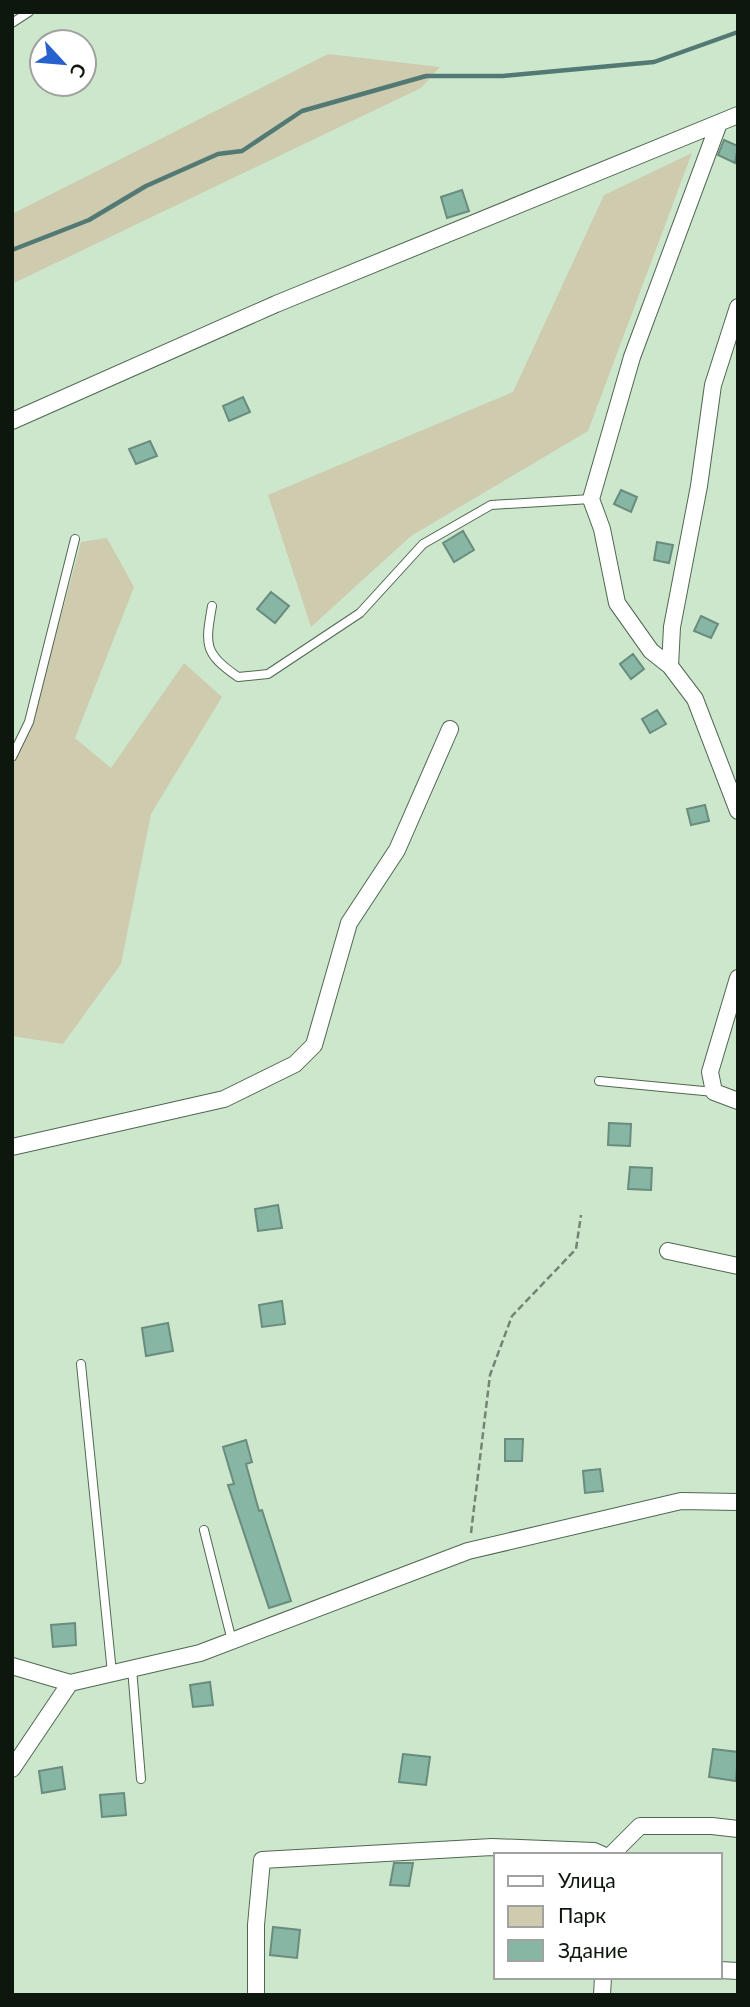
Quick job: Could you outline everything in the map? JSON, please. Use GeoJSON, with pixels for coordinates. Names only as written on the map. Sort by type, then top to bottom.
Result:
{"type":"FeatureCollection","features":[{"type":"Feature","properties":{"kind":"street"},"geometry":{"type":"LineString","coordinates":[[12,421],[276,304],[738,115]]}},
{"type":"Feature","properties":{"kind":"street"},"geometry":{"type":"LineString","coordinates":[[719,123],[632,357],[591,499],[602,529],[617,603],[651,651],[670,666],[695,699],[738,811]]}},
{"type":"Feature","properties":{"kind":"street"},"geometry":{"type":"LineString","coordinates":[[670,666],[672,627],[699,486],[713,384],[738,307]]}},
{"type":"Feature","properties":{"kind":"street"},"geometry":{"type":"LineString","coordinates":[[12,1147],[224,1099],[295,1064],[314,1045],[349,923],[397,850],[450,730]]}},
{"type":"Feature","properties":{"kind":"street"},"geometry":{"type":"LineString","coordinates":[[738,978],[710,1072],[714,1092],[738,1101]]}},
{"type":"Feature","properties":{"kind":"street"},"geometry":{"type":"LineString","coordinates":[[668,1251],[738,1266]]}},
{"type":"Feature","properties":{"kind":"street"},"geometry":{"type":"LineString","coordinates":[[12,1666],[69,1683],[200,1653],[468,1551],[598,1518],[681,1501],[738,1502]]}},
{"type":"Feature","properties":{"kind":"street"},"geometry":{"type":"LineString","coordinates":[[12,1769],[69,1683]]}},
{"type":"Feature","properties":{"kind":"street"},"geometry":{"type":"LineString","coordinates":[[613,1853],[640,1826],[712,1826],[738,1829]]}},
{"type":"Feature","properties":{"kind":"street"},"geometry":{"type":"LineString","coordinates":[[256,1995],[256,1925],[262,1860],[492,1847],[598,1853]]}},
{"type":"Feature","properties":{"kind":"lane"},"geometry":{"type":"LineString","coordinates":[[12,23],[29,12]]}},
{"type":"Feature","properties":{"kind":"lane"},"geometry":{"type":"LineString","coordinates":[[212,606],[206,640],[218,663],[238,677],[268,674],[360,613],[423,544],[491,505],[591,499]]}},
{"type":"Feature","properties":{"kind":"lane"},"geometry":{"type":"LineString","coordinates":[[12,757],[29,722],[75,539]]}},
{"type":"Feature","properties":{"kind":"lane"},"geometry":{"type":"LineString","coordinates":[[599,1081],[714,1092]]}},
{"type":"Feature","properties":{"kind":"lane"},"geometry":{"type":"LineString","coordinates":[[81,1364],[112,1673]]}},
{"type":"Feature","properties":{"kind":"lane"},"geometry":{"type":"LineString","coordinates":[[204,1530],[232,1641]]}},
{"type":"Feature","properties":{"kind":"lane"},"geometry":{"type":"LineString","coordinates":[[132,1668],[142,1779]]}},
{"type":"Feature","properties":{"kind":"path"},"geometry":{"type":"LineString","coordinates":[[468,1551],[490,1375],[512,1316],[576,1249],[581,1214]]}},
{"type":"Feature","properties":{"kind":"green space"},"geometry":{"type":"Polygon","coordinates":[[[328,54],[440,67],[421,88],[12,284],[12,214],[328,54]]]}},
{"type":"Feature","properties":{"kind":"green space"},"geometry":{"type":"Polygon","coordinates":[[[692,153],[588,431],[411,536],[311,627],[268,495],[513,392],[604,195],[692,153]]]}},
{"type":"Feature","properties":{"kind":"green space"},"geometry":{"type":"Polygon","coordinates":[[[107,538],[134,587],[75,738],[111,768],[184,663],[222,697],[151,814],[121,964],[63,1044],[12,1036],[12,767],[31,727],[81,542],[107,538]]]}},
{"type":"Feature","properties":{"kind":"building"},"geometry":{"type":"Polygon","coordinates":[[[724,140],[738,146],[735,163],[718,155],[724,140]]]}},
{"type":"Feature","properties":{"kind":"building"},"geometry":{"type":"Polygon","coordinates":[[[462,190],[469,211],[447,218],[441,197],[462,190]]]}},
{"type":"Feature","properties":{"kind":"building"},"geometry":{"type":"Polygon","coordinates":[[[243,397],[250,412],[229,421],[223,406],[243,397]]]}},
{"type":"Feature","properties":{"kind":"building"},"geometry":{"type":"Polygon","coordinates":[[[150,441],[157,456],[136,464],[129,449],[150,441]]]}},
{"type":"Feature","properties":{"kind":"building"},"geometry":{"type":"Polygon","coordinates":[[[621,490],[637,497],[631,512],[614,504],[621,490]]]}},
{"type":"Feature","properties":{"kind":"building"},"geometry":{"type":"Polygon","coordinates":[[[463,531],[474,550],[454,562],[443,543],[463,531]]]}},
{"type":"Feature","properties":{"kind":"building"},"geometry":{"type":"Polygon","coordinates":[[[657,542],[673,545],[669,563],[654,560],[657,542]]]}},
{"type":"Feature","properties":{"kind":"building"},"geometry":{"type":"Polygon","coordinates":[[[271,592],[289,606],[275,623],[257,609],[271,592]]]}},
{"type":"Feature","properties":{"kind":"building"},"geometry":{"type":"Polygon","coordinates":[[[701,616],[718,624],[711,638],[694,631],[701,616]]]}},
{"type":"Feature","properties":{"kind":"building"},"geometry":{"type":"Polygon","coordinates":[[[633,654],[644,669],[631,679],[620,664],[633,654]]]}},
{"type":"Feature","properties":{"kind":"building"},"geometry":{"type":"Polygon","coordinates":[[[657,710],[666,724],[650,733],[642,719],[657,710]]]}},
{"type":"Feature","properties":{"kind":"building"},"geometry":{"type":"Polygon","coordinates":[[[705,805],[709,821],[691,825],[687,809],[705,805]]]}},
{"type":"Feature","properties":{"kind":"building"},"geometry":{"type":"Polygon","coordinates":[[[609,1123],[631,1124],[630,1146],[608,1145],[609,1123]]]}},
{"type":"Feature","properties":{"kind":"building"},"geometry":{"type":"Polygon","coordinates":[[[630,1167],[652,1168],[651,1190],[628,1189],[630,1167]]]}},
{"type":"Feature","properties":{"kind":"building"},"geometry":{"type":"Polygon","coordinates":[[[278,1205],[282,1228],[258,1231],[255,1209],[278,1205]]]}},
{"type":"Feature","properties":{"kind":"building"},"geometry":{"type":"Polygon","coordinates":[[[282,1301],[285,1324],[262,1327],[259,1305],[282,1301]]]}},
{"type":"Feature","properties":{"kind":"building"},"geometry":{"type":"Polygon","coordinates":[[[168,1323],[173,1351],[146,1356],[142,1328],[168,1323]]]}},
{"type":"Feature","properties":{"kind":"building"},"geometry":{"type":"Polygon","coordinates":[[[505,1439],[523,1439],[522,1461],[505,1461],[505,1439]]]}},
{"type":"Feature","properties":{"kind":"building"},"geometry":{"type":"Polygon","coordinates":[[[246,1440],[252,1462],[246,1464],[259,1511],[262,1510],[291,1601],[269,1608],[228,1485],[234,1484],[223,1447],[246,1440]]]}},
{"type":"Feature","properties":{"kind":"building"},"geometry":{"type":"Polygon","coordinates":[[[600,1469],[603,1491],[585,1493],[583,1471],[600,1469]]]}},
{"type":"Feature","properties":{"kind":"building"},"geometry":{"type":"Polygon","coordinates":[[[75,1623],[76,1645],[53,1647],[51,1625],[75,1623]]]}},
{"type":"Feature","properties":{"kind":"building"},"geometry":{"type":"Polygon","coordinates":[[[210,1682],[213,1705],[193,1707],[190,1685],[210,1682]]]}},
{"type":"Feature","properties":{"kind":"building"},"geometry":{"type":"Polygon","coordinates":[[[713,1749],[738,1752],[736,1781],[709,1777],[713,1749]]]}},
{"type":"Feature","properties":{"kind":"building"},"geometry":{"type":"Polygon","coordinates":[[[403,1754],[430,1757],[426,1785],[399,1782],[403,1754]]]}},
{"type":"Feature","properties":{"kind":"building"},"geometry":{"type":"Polygon","coordinates":[[[62,1767],[65,1789],[42,1793],[39,1771],[62,1767]]]}},
{"type":"Feature","properties":{"kind":"building"},"geometry":{"type":"Polygon","coordinates":[[[124,1793],[126,1815],[102,1817],[100,1795],[124,1793]]]}},
{"type":"Feature","properties":{"kind":"building"},"geometry":{"type":"Polygon","coordinates":[[[394,1863],[413,1863],[409,1886],[390,1885],[394,1863]]]}},
{"type":"Feature","properties":{"kind":"building"},"geometry":{"type":"Polygon","coordinates":[[[273,1927],[300,1930],[297,1958],[270,1955],[273,1927]]]}},
{"type":"Feature","properties":{"kind":"waterway"},"geometry":{"type":"LineString","coordinates":[[12,250],[89,220],[146,186],[218,154],[242,151],[302,111],[426,76],[503,76],[654,62],[738,32]]}}]}
